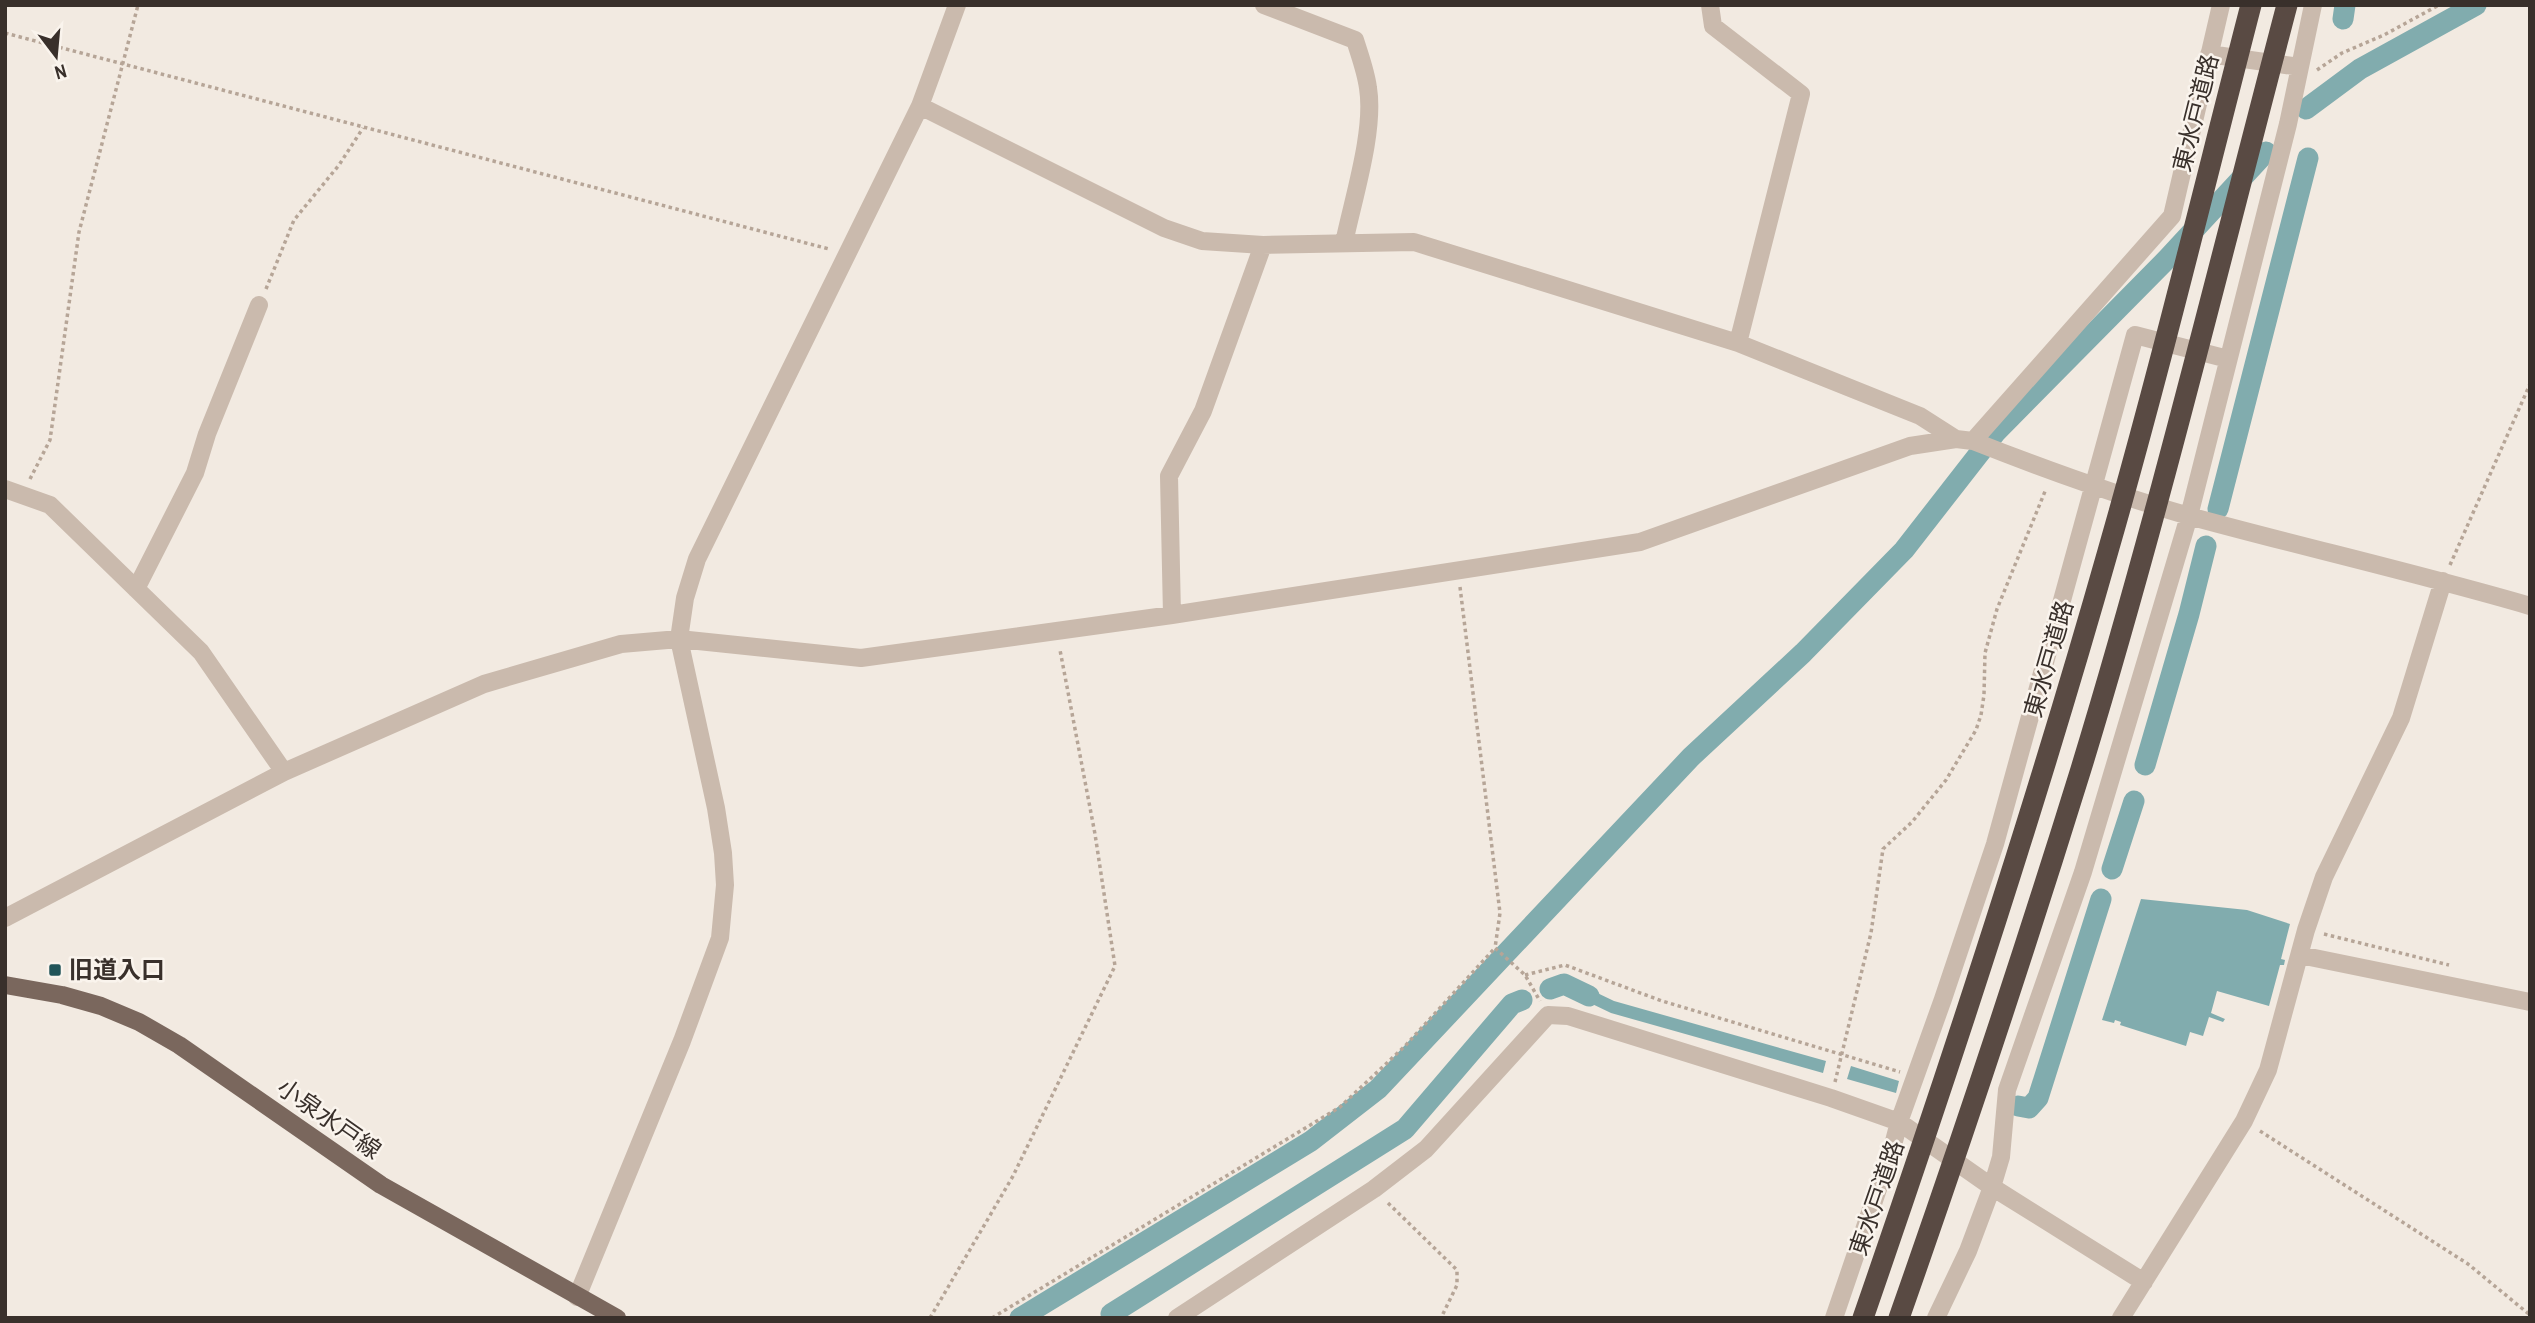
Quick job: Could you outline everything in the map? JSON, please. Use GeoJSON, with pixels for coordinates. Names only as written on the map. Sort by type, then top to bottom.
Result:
{"type":"FeatureCollection","features":[{"type":"Feature","properties":{"kind":"highway","name":"東水戸道路"},"geometry":{"type":"LineString","coordinates":[[1863,1318],[1948,1073],[2047,759],[2133,463],[2251,5]]}},
{"type":"Feature","properties":{"kind":"highway"},"geometry":{"type":"LineString","coordinates":[[1899,1318],[1981,1082],[2081,767],[2165,472],[2287,5]]}},
{"type":"Feature","properties":{"kind":"main road","name":"小泉水戸線"},"geometry":{"type":"LineString","coordinates":[[5,985],[62,995],[101,1006],[139,1022],[179,1045],[381,1185],[617,1318]]}},
{"type":"Feature","properties":{"kind":"street"},"geometry":{"type":"LineString","coordinates":[[577,1297],[682,1041],[720,938],[725,886],[723,853],[716,808],[679,639],[685,598],[697,559],[920,106],[957,5]]}},
{"type":"Feature","properties":{"kind":"street"},"geometry":{"type":"LineString","coordinates":[[1264,5],[1355,40],[1369,89],[1369,114],[1344,243]]}},
{"type":"Feature","properties":{"kind":"street"},"geometry":{"type":"LineString","coordinates":[[1710,5],[1713,26],[1801,93],[1738,343]]}},
{"type":"Feature","properties":{"kind":"street"},"geometry":{"type":"LineString","coordinates":[[5,918],[284,772],[484,684],[621,644],[679,639],[861,659],[1056,633],[1640,542],[1910,446],[1969,441],[2172,216],[2221,5]]}},
{"type":"Feature","properties":{"kind":"street"},"geometry":{"type":"LineString","coordinates":[[1936,1318],[1968,1251],[1992,1187],[2001,1157],[2007,1090],[2083,872],[2189,516],[2313,5]]}},
{"type":"Feature","properties":{"kind":"street"},"geometry":{"type":"LineString","coordinates":[[2209,54],[2300,67]]}},
{"type":"Feature","properties":{"kind":"street"},"geometry":{"type":"LineString","coordinates":[[920,106],[1164,228],[1202,241],[1264,245],[1414,242],[1738,343],[1920,416],[1969,441],[2094,486],[2189,516],[2530,606]]}},
{"type":"Feature","properties":{"kind":"street"},"geometry":{"type":"LineString","coordinates":[[1172,615],[1169,477],[1203,411],[1264,245]]}},
{"type":"Feature","properties":{"kind":"street"},"geometry":{"type":"LineString","coordinates":[[136,589],[195,474],[207,434],[260,304]]}},
{"type":"Feature","properties":{"kind":"street"},"geometry":{"type":"LineString","coordinates":[[1834,1318],[1995,844],[2135,335],[2228,359]]}},
{"type":"Feature","properties":{"kind":"street"},"geometry":{"type":"LineString","coordinates":[[14,491],[50,505],[201,652],[284,772]]}},
{"type":"Feature","properties":{"kind":"street"},"geometry":{"type":"LineString","coordinates":[[2121,1318],[2244,1121],[2268,1070],[2306,930],[2324,877],[2401,718],[2443,581]]}},
{"type":"Feature","properties":{"kind":"street"},"geometry":{"type":"LineString","coordinates":[[2300,954],[2530,1002]]}},
{"type":"Feature","properties":{"kind":"street"},"geometry":{"type":"LineString","coordinates":[[1177,1318],[1374,1189],[1426,1149],[1548,1015],[1568,1016],[1831,1098],[1899,1122],[1992,1187],[2144,1282]]}},
{"type":"Feature","properties":{"kind":"path"},"geometry":{"type":"LineString","coordinates":[[14,491],[51,440],[79,232],[138,5]]}},
{"type":"Feature","properties":{"kind":"path"},"geometry":{"type":"LineString","coordinates":[[2295,85],[2342,52],[2384,35],[2439,5]]}},
{"type":"Feature","properties":{"kind":"path"},"geometry":{"type":"LineString","coordinates":[[5,33],[847,254]]}},
{"type":"Feature","properties":{"kind":"path"},"geometry":{"type":"LineString","coordinates":[[260,304],[294,220],[339,165],[363,128]]}},
{"type":"Feature","properties":{"kind":"path"},"geometry":{"type":"LineString","coordinates":[[2443,581],[2530,384]]}},
{"type":"Feature","properties":{"kind":"path"},"geometry":{"type":"LineString","coordinates":[[1831,1098],[1871,933],[1883,849],[1912,822],[1946,780],[1976,730],[1984,695],[1985,653],[1997,609],[2054,472]]}},
{"type":"Feature","properties":{"kind":"path"},"geometry":{"type":"LineString","coordinates":[[992,1318],[1340,1107],[1405,1046],[1495,948],[1500,913],[1458,571]]}},
{"type":"Feature","properties":{"kind":"path"},"geometry":{"type":"LineString","coordinates":[[930,1318],[1013,1176],[1115,966],[1095,834],[1056,633]]}},
{"type":"Feature","properties":{"kind":"path"},"geometry":{"type":"LineString","coordinates":[[2306,930],[2452,965]]}},
{"type":"Feature","properties":{"kind":"path"},"geometry":{"type":"LineString","coordinates":[[1495,948],[1525,975],[1548,1015]]}},
{"type":"Feature","properties":{"kind":"path"},"geometry":{"type":"LineString","coordinates":[[1525,975],[1565,965],[1662,1001],[1915,1076]]}},
{"type":"Feature","properties":{"kind":"path"},"geometry":{"type":"LineString","coordinates":[[2244,1121],[2468,1264],[2530,1315]]}},
{"type":"Feature","properties":{"kind":"path"},"geometry":{"type":"LineString","coordinates":[[1374,1189],[1457,1270],[1457,1285],[1441,1318]]}},
{"type":"Feature","properties":{"kind":"water"},"geometry":{"type":"Polygon","coordinates":[[[2141,899],[2247,910],[2290,924],[2281,959],[2285,960],[2284,965],[2280,965],[2269,1006],[2217,991],[2211,1013],[2225,1019],[2223,1022],[2209,1017],[2203,1036],[2190,1032],[2186,1046],[2120,1025],[2121,1022],[2115,1020],[2114,1023],[2102,1020],[2141,899]]]}},
{"type":"Feature","properties":{"kind":"water"},"geometry":{"type":"Polygon","coordinates":[[[1566,978],[1614,1001],[1826,1061],[1823,1073],[1611,1013],[1563,990],[1566,978]]]}},
{"type":"Feature","properties":{"kind":"water"},"geometry":{"type":"Polygon","coordinates":[[[1851,1066],[1899,1081],[1896,1093],[1847,1079],[1851,1066]]]}},
{"type":"Feature","properties":{"kind":"waterway"},"geometry":{"type":"LineString","coordinates":[[2343,19],[2345,5]]}},
{"type":"Feature","properties":{"kind":"waterway"},"geometry":{"type":"LineString","coordinates":[[2306,109],[2360,69],[2476,5]]}},
{"type":"Feature","properties":{"kind":"waterway"},"geometry":{"type":"LineString","coordinates":[[1020,1318],[1311,1141],[1378,1089],[1691,757],[1803,653],[1904,550],[1996,432],[2168,258],[2266,152]]}},
{"type":"Feature","properties":{"kind":"waterway"},"geometry":{"type":"LineString","coordinates":[[2218,509],[2308,158]]}},
{"type":"Feature","properties":{"kind":"waterway"},"geometry":{"type":"LineString","coordinates":[[2145,765],[2206,546]]}},
{"type":"Feature","properties":{"kind":"waterway"},"geometry":{"type":"LineString","coordinates":[[2112,869],[2134,801]]}},
{"type":"Feature","properties":{"kind":"waterway"},"geometry":{"type":"LineString","coordinates":[[2018,1106],[2029,1108],[2038,1098],[2101,899]]}},
{"type":"Feature","properties":{"kind":"waterway"},"geometry":{"type":"LineString","coordinates":[[1550,989],[1564,984],[1589,996]]}},
{"type":"Feature","properties":{"kind":"waterway"},"geometry":{"type":"LineString","coordinates":[[1111,1314],[1405,1129],[1512,1004],[1522,1000]]}},
{"type":"Feature","properties":{"kind":"place","name":"旧道入口"},"geometry":{"type":"Point","coordinates":[55,970]}}]}
